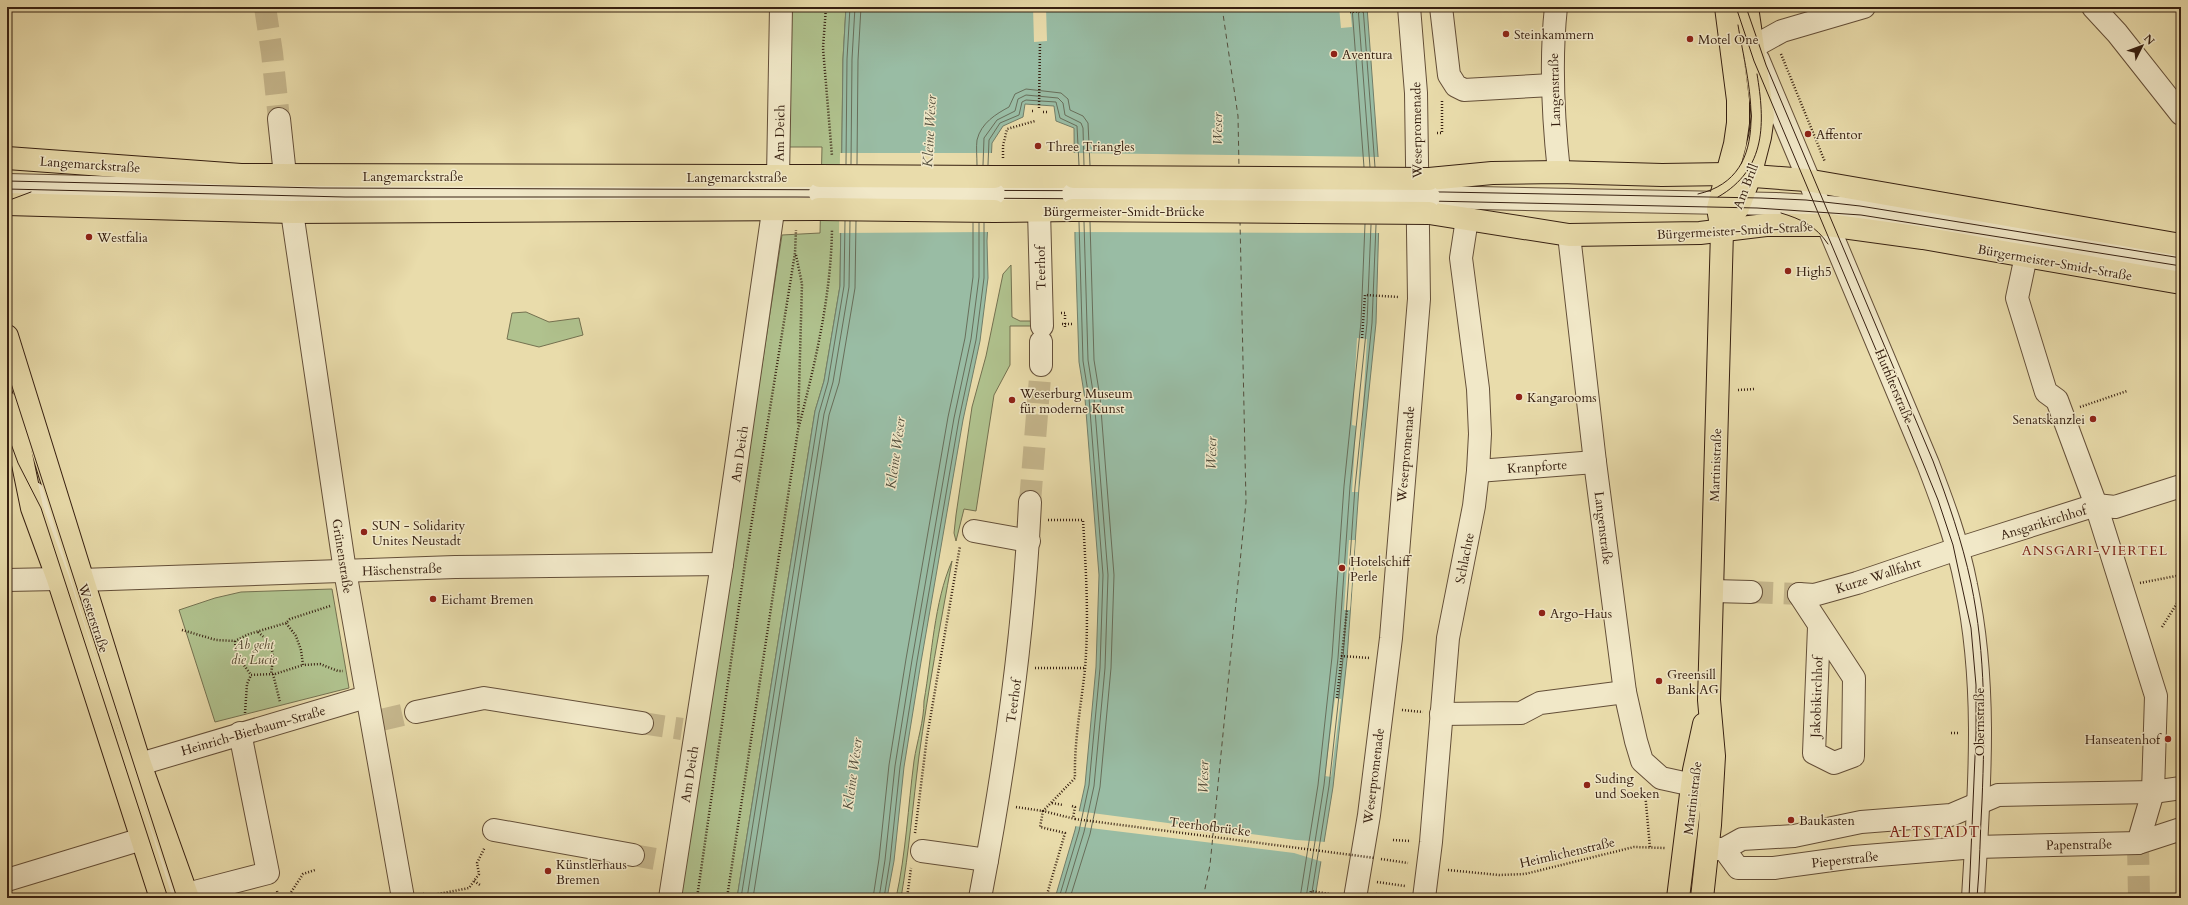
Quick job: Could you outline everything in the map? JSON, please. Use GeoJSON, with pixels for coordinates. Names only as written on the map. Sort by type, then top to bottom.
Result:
{"type":"FeatureCollection","features":[{"type":"Feature","properties":{"kind":"main road","name":"Am Brill"},"geometry":{"type":"LineString","coordinates":[[1722,231],[1729,203],[1726,174],[1735,144],[1738,123],[1738,100],[1726,7]]}},
{"type":"Feature","properties":{"kind":"main road","name":"Am Brill"},"geometry":{"type":"LineString","coordinates":[[1729,203],[1750,176],[1760,137],[1763,116],[1747,7]]}},
{"type":"Feature","properties":{"kind":"main road","name":"Langemarckstraße"},"geometry":{"type":"LineString","coordinates":[[7,158],[241,175],[285,175],[776,193],[796,209],[820,192]]}},
{"type":"Feature","properties":{"kind":"main road"},"geometry":{"type":"LineString","coordinates":[[1429,196],[1492,173],[1559,172],[1662,175],[1726,174],[1810,181],[2181,245]]}},
{"type":"Feature","properties":{"kind":"main road","name":"Langemarckstraße"},"geometry":{"type":"LineString","coordinates":[[7,204],[292,212],[820,192]]}},
{"type":"Feature","properties":{"kind":"main road","name":"Bürgermeister-Smidt-Brücke"},"geometry":{"type":"LineString","coordinates":[[820,192],[1429,196]]}},
{"type":"Feature","properties":{"kind":"main road","name":"Bürgermeister-Smidt-Brücke"},"geometry":{"type":"LineString","coordinates":[[820,192],[994,194],[1039,210],[1073,194],[1429,196]]}},
{"type":"Feature","properties":{"kind":"main road","name":"Bürgermeister-Smidt-Straße"},"geometry":{"type":"LineString","coordinates":[[1429,196],[1467,219],[1569,236],[1722,231],[1824,216],[1923,238],[2181,283]]}},
{"type":"Feature","properties":{"kind":"main road","name":"Martinistraße"},"geometry":{"type":"LineString","coordinates":[[1702,898],[1716,849],[1714,756],[1709,700],[1722,231]]}},
{"type":"Feature","properties":{"kind":"main road","name":"Westerstraße"},"geometry":{"type":"LineString","coordinates":[[7,336],[81,580],[183,897]]}},
{"type":"Feature","properties":{"kind":"main road","name":"Westerstraße"},"geometry":{"type":"LineString","coordinates":[[7,403],[17,435],[32,508],[58,580],[161,898]]}},
{"type":"Feature","properties":{"kind":"main road","name":"Martinistraße"},"geometry":{"type":"LineString","coordinates":[[1678,898],[1692,786],[1709,700]]}},
{"type":"Feature","properties":{"kind":"street","name":"Am Deich"},"geometry":{"type":"LineString","coordinates":[[670,898],[668,861],[689,730],[722,564],[776,193],[781,7]]}},
{"type":"Feature","properties":{"kind":"street"},"geometry":{"type":"LineString","coordinates":[[1441,7],[1449,75],[1456,86],[1464,90],[1552,85]]}},
{"type":"Feature","properties":{"kind":"street","name":"Langenstraße"},"geometry":{"type":"LineString","coordinates":[[1556,7],[1553,35],[1552,85],[1559,172]]}},
{"type":"Feature","properties":{"kind":"street"},"geometry":{"type":"LineString","coordinates":[[1726,174],[1742,162],[1747,152],[1751,135],[1750,99],[1735,7]]}},
{"type":"Feature","properties":{"kind":"street","name":"Hutfilterstraße"},"geometry":{"type":"LineString","coordinates":[[1740,7],[1753,47],[1928,464],[1957,549]]}},
{"type":"Feature","properties":{"kind":"street"},"geometry":{"type":"LineString","coordinates":[[1753,47],[1782,31],[1864,7]]}},
{"type":"Feature","properties":{"kind":"street"},"geometry":{"type":"LineString","coordinates":[[2093,7],[2117,33],[2181,114]]}},
{"type":"Feature","properties":{"kind":"street","name":"Weserpromenade"},"geometry":{"type":"LineString","coordinates":[[1346,897],[1369,815],[1391,638],[1419,299],[1416,92],[1401,8]]}},
{"type":"Feature","properties":{"kind":"street"},"geometry":{"type":"LineString","coordinates":[[279,119],[285,175]]}},
{"type":"Feature","properties":{"kind":"street"},"geometry":{"type":"LineString","coordinates":[[7,184],[338,193],[776,193]]}},
{"type":"Feature","properties":{"kind":"street"},"geometry":{"type":"LineString","coordinates":[[1429,196],[1729,203],[1824,216],[1856,209],[2181,262]]}},
{"type":"Feature","properties":{"kind":"street","name":"Teerhof"},"geometry":{"type":"LineString","coordinates":[[1039,210],[1042,334],[1040,365]]}},
{"type":"Feature","properties":{"kind":"street","name":"Grünenstraße"},"geometry":{"type":"LineString","coordinates":[[292,212],[345,571],[366,697],[376,721],[403,897]]}},
{"type":"Feature","properties":{"kind":"street","name":"Schlachte"},"geometry":{"type":"LineString","coordinates":[[1424,898],[1419,865],[1441,714],[1448,638],[1474,506],[1478,471],[1480,434],[1478,390],[1461,258],[1467,219]]}},
{"type":"Feature","properties":{"kind":"street","name":"Langenstraße"},"geometry":{"type":"LineString","coordinates":[[1569,236],[1595,462],[1625,692],[1642,761]]}},
{"type":"Feature","properties":{"kind":"street"},"geometry":{"type":"LineString","coordinates":[[2026,256],[2017,298],[2046,392],[2057,400],[2096,505],[2115,507],[2181,486]]}},
{"type":"Feature","properties":{"kind":"street"},"geometry":{"type":"LineString","coordinates":[[7,371],[52,512],[54,530]]}},
{"type":"Feature","properties":{"kind":"street","name":"Kranpforte"},"geometry":{"type":"LineString","coordinates":[[1478,471],[1595,462]]}},
{"type":"Feature","properties":{"kind":"street"},"geometry":{"type":"LineString","coordinates":[[26,478],[54,530],[183,897],[268,872],[244,732]]}},
{"type":"Feature","properties":{"kind":"street","name":"Ansgarikirchhof"},"geometry":{"type":"LineString","coordinates":[[1957,549],[2096,505],[2156,696],[2154,792]]}},
{"type":"Feature","properties":{"kind":"street"},"geometry":{"type":"LineString","coordinates":[[967,538],[1029,521]]}},
{"type":"Feature","properties":{"kind":"street","name":"Teerhof"},"geometry":{"type":"LineString","coordinates":[[980,898],[998,804],[1017,668],[1029,521]]}},
{"type":"Feature","properties":{"kind":"street","name":"Kurze Wallfahrt"},"geometry":{"type":"LineString","coordinates":[[1798,594],[1814,595],[1857,583],[1957,549]]}},
{"type":"Feature","properties":{"kind":"street","name":"Obernstraße"},"geometry":{"type":"LineString","coordinates":[[1957,549],[1973,621],[1980,684],[1978,804],[1973,898]]}},
{"type":"Feature","properties":{"kind":"street","name":"Häschenstraße"},"geometry":{"type":"LineString","coordinates":[[81,580],[455,567],[722,564]]}},
{"type":"Feature","properties":{"kind":"street"},"geometry":{"type":"LineString","coordinates":[[7,580],[58,580]]}},
{"type":"Feature","properties":{"kind":"street"},"geometry":{"type":"LineString","coordinates":[[1713,591],[1751,592]]}},
{"type":"Feature","properties":{"kind":"street","name":"Jakobikirchhof"},"geometry":{"type":"LineString","coordinates":[[1798,594],[1819,628],[1854,678],[1853,756],[1834,763],[1814,753],[1819,628]]}},
{"type":"Feature","properties":{"kind":"street"},"geometry":{"type":"LineString","coordinates":[[1441,714],[1521,713],[1540,703],[1625,692]]}},
{"type":"Feature","properties":{"kind":"street","name":"Heinrich-Bierbaum-Straße"},"geometry":{"type":"LineString","coordinates":[[140,764],[283,720],[366,697]]}},
{"type":"Feature","properties":{"kind":"street"},"geometry":{"type":"LineString","coordinates":[[416,712],[484,698],[642,723]]}},
{"type":"Feature","properties":{"kind":"street"},"geometry":{"type":"LineString","coordinates":[[1642,761],[1661,778],[1692,786]]}},
{"type":"Feature","properties":{"kind":"street"},"geometry":{"type":"LineString","coordinates":[[1716,849],[1742,839],[1794,836],[1861,822],[1951,815],[1998,795],[2154,792],[2181,788]]}},
{"type":"Feature","properties":{"kind":"street"},"geometry":{"type":"LineString","coordinates":[[2138,843],[2154,792]]}},
{"type":"Feature","properties":{"kind":"street","name":"Papenstraße"},"geometry":{"type":"LineString","coordinates":[[1976,846],[2138,843],[2181,829]]}},
{"type":"Feature","properties":{"kind":"street"},"geometry":{"type":"LineString","coordinates":[[494,830],[633,854]]}},
{"type":"Feature","properties":{"kind":"street"},"geometry":{"type":"LineString","coordinates":[[7,880],[142,838]]}},
{"type":"Feature","properties":{"kind":"street","name":"Pieperstraße"},"geometry":{"type":"LineString","coordinates":[[1716,849],[1738,868],[1774,868],[1854,857],[1976,846]]}},
{"type":"Feature","properties":{"kind":"street"},"geometry":{"type":"LineString","coordinates":[[916,851],[987,860]]}},
{"type":"Feature","properties":{"kind":"path"},"geometry":{"type":"LineString","coordinates":[[1350,12],[1401,8]]}},
{"type":"Feature","properties":{"kind":"path"},"geometry":{"type":"LineString","coordinates":[[1773,36],[1834,185]]}},
{"type":"Feature","properties":{"kind":"path"},"geometry":{"type":"LineString","coordinates":[[1039,108],[1040,42]]}},
{"type":"Feature","properties":{"kind":"path"},"geometry":{"type":"LineString","coordinates":[[1436,133],[1442,133],[1442,94],[1456,86]]}},
{"type":"Feature","properties":{"kind":"path"},"geometry":{"type":"LineString","coordinates":[[1043,112],[1048,112]]}},
{"type":"Feature","properties":{"kind":"path"},"geometry":{"type":"LineString","coordinates":[[1003,146],[1007,129],[1035,121]]}},
{"type":"Feature","properties":{"kind":"path"},"geometry":{"type":"LineString","coordinates":[[697,898],[745,564],[795,253],[796,209]]}},
{"type":"Feature","properties":{"kind":"path"},"geometry":{"type":"LineString","coordinates":[[727,898],[798,430],[802,284],[795,253]]}},
{"type":"Feature","properties":{"kind":"path"},"geometry":{"type":"LineString","coordinates":[[1362,338],[1365,295],[1404,298]]}},
{"type":"Feature","properties":{"kind":"path"},"geometry":{"type":"LineString","coordinates":[[1065,321],[1065,327]]}},
{"type":"Feature","properties":{"kind":"path"},"geometry":{"type":"LineString","coordinates":[[2065,419],[2126,391]]}},
{"type":"Feature","properties":{"kind":"path"},"geometry":{"type":"LineString","coordinates":[[1029,521],[1083,520],[1088,596],[1085,668],[1074,756],[1075,778],[1043,811],[1040,827],[1064,833],[1046,898]]}},
{"type":"Feature","properties":{"kind":"path"},"geometry":{"type":"LineString","coordinates":[[907,898],[916,851],[927,737],[967,538]]}},
{"type":"Feature","properties":{"kind":"path"},"geometry":{"type":"LineString","coordinates":[[2134,585],[2151,580],[2181,575]]}},
{"type":"Feature","properties":{"kind":"path"},"geometry":{"type":"LineString","coordinates":[[2162,627],[2181,597]]}},
{"type":"Feature","properties":{"kind":"path"},"geometry":{"type":"LineString","coordinates":[[182,630],[216,640],[235,641],[286,623],[290,619],[350,600]]}},
{"type":"Feature","properties":{"kind":"path"},"geometry":{"type":"LineString","coordinates":[[1337,698],[1347,610]]}},
{"type":"Feature","properties":{"kind":"path"},"geometry":{"type":"LineString","coordinates":[[286,623],[296,636],[301,650],[303,665]]}},
{"type":"Feature","properties":{"kind":"path"},"geometry":{"type":"LineString","coordinates":[[258,632],[269,642],[274,654],[272,674],[278,685],[283,720]]}},
{"type":"Feature","properties":{"kind":"path"},"geometry":{"type":"LineString","coordinates":[[235,641],[236,654],[251,675]]}},
{"type":"Feature","properties":{"kind":"path"},"geometry":{"type":"LineString","coordinates":[[1341,656],[1377,659]]}},
{"type":"Feature","properties":{"kind":"path"},"geometry":{"type":"LineString","coordinates":[[251,675],[272,674],[303,665],[320,664],[338,671],[361,668]]}},
{"type":"Feature","properties":{"kind":"path"},"geometry":{"type":"LineString","coordinates":[[1017,668],[1085,668]]}},
{"type":"Feature","properties":{"kind":"path"},"geometry":{"type":"LineString","coordinates":[[244,732],[247,684],[251,675]]}},
{"type":"Feature","properties":{"kind":"path"},"geometry":{"type":"LineString","coordinates":[[1642,761],[1650,848]]}},
{"type":"Feature","properties":{"kind":"path"},"geometry":{"type":"LineString","coordinates":[[1051,802],[1063,805]]}},
{"type":"Feature","properties":{"kind":"path","name":"Teerhofbrücke"},"geometry":{"type":"LineString","coordinates":[[998,804],[1043,811],[1074,818],[1375,858]]}},
{"type":"Feature","properties":{"kind":"path"},"geometry":{"type":"LineString","coordinates":[[1072,806],[1074,807],[1074,818]]}},
{"type":"Feature","properties":{"kind":"path"},"geometry":{"type":"LineString","coordinates":[[403,897],[419,893],[433,895],[469,888],[478,874],[477,863],[494,830]]}},
{"type":"Feature","properties":{"kind":"path","name":"Heimlichenstraße"},"geometry":{"type":"LineString","coordinates":[[1419,865],[1458,873],[1525,874],[1634,847],[1685,848]]}},
{"type":"Feature","properties":{"kind":"path"},"geometry":{"type":"LineString","coordinates":[[1384,859],[1419,865]]}},
{"type":"Feature","properties":{"kind":"path"},"geometry":{"type":"LineString","coordinates":[[285,898],[288,897],[303,874],[315,870]]}},
{"type":"Feature","properties":{"kind":"path"},"geometry":{"type":"LineString","coordinates":[[474,881],[480,885]]}},
{"type":"Feature","properties":{"kind":"path"},"geometry":{"type":"LineString","coordinates":[[1373,882],[1402,885]]}},
{"type":"Feature","properties":{"kind":"path"},"geometry":{"type":"LineString","coordinates":[[1309,898],[1311,891],[1346,897]]}},
{"type":"Feature","properties":{"kind":"path"},"geometry":{"type":"LineString","coordinates":[[430,898],[433,895]]}},
{"type":"Feature","properties":{"kind":"green space"},"geometry":{"type":"Polygon","coordinates":[[[789,7],[846,7],[843,59],[840,286],[824,381],[815,411],[737,898],[680,898],[782,235],[820,233],[822,147],[787,147],[789,7]]]}},
{"type":"Feature","properties":{"kind":"green space"},"geometry":{"type":"Polygon","coordinates":[[[1011,265],[1012,317],[1020,321],[1032,321],[1032,326],[1010,326],[1010,365],[994,395],[976,511],[964,509],[956,541],[954,533],[956,515],[972,407],[986,356],[1003,274],[1011,265]]]}},
{"type":"Feature","properties":{"kind":"green space"},"geometry":{"type":"Polygon","coordinates":[[[526,312],[549,322],[579,318],[583,335],[539,347],[507,339],[512,313],[526,312]]]}},
{"type":"Feature","properties":{"kind":"green space"},"geometry":{"type":"Polygon","coordinates":[[[952,561],[934,658],[919,756],[909,845],[901,898],[896,898],[905,847],[914,761],[923,716],[937,611],[952,561]]]}},
{"type":"Feature","properties":{"kind":"green space","name":"Ab geht die Lucie"},"geometry":{"type":"Polygon","coordinates":[[[332,589],[349,688],[215,722],[179,610],[215,598],[241,592],[332,589]]]}},
{"type":"Feature","properties":{"kind":"water"},"geometry":{"type":"Polygon","coordinates":[[[846,7],[1367,7],[1380,183],[1376,323],[1359,487],[1347,659],[1333,787],[1315,898],[1055,898],[1075,830],[1085,785],[1096,667],[1099,575],[1085,399],[1079,362],[1075,239],[1074,128],[1056,121],[1054,106],[1025,104],[1023,117],[1003,126],[992,143],[987,241],[988,278],[980,341],[963,420],[921,662],[904,767],[894,861],[887,898],[737,898],[815,411],[824,381],[840,286],[843,59],[846,7]]]}},
{"type":"Feature","properties":{"kind":"pier"},"geometry":{"type":"Polygon","coordinates":[[[1033,7],[1046,7],[1047,41],[1034,42],[1033,7]]]}},
{"type":"Feature","properties":{"kind":"pier"},"geometry":{"type":"Polygon","coordinates":[[[1339,7],[1350,7],[1352,27],[1341,28],[1339,7]]]}},
{"type":"Feature","properties":{"kind":"pier"},"geometry":{"type":"Polygon","coordinates":[[[840,153],[995,153],[990,232],[839,233],[840,153]]]}},
{"type":"Feature","properties":{"kind":"pier"},"geometry":{"type":"Polygon","coordinates":[[[1073,153],[1380,157],[1381,233],[1073,232],[1073,153]]]}},
{"type":"Feature","properties":{"kind":"pier"},"geometry":{"type":"Polygon","coordinates":[[[1357,338],[1367,339],[1358,492],[1352,492],[1356,426],[1352,425],[1357,338]]]}},
{"type":"Feature","properties":{"kind":"pier"},"geometry":{"type":"Polygon","coordinates":[[[1349,540],[1355,540],[1350,610],[1344,610],[1349,540]]]}},
{"type":"Feature","properties":{"kind":"pier"},"geometry":{"type":"Polygon","coordinates":[[[1335,698],[1341,699],[1331,777],[1325,776],[1335,698]]]}},
{"type":"Feature","properties":{"kind":"pier"},"geometry":{"type":"Polygon","coordinates":[[[1077,811],[1296,840],[1326,842],[1323,862],[1294,853],[1074,826],[1077,811]]]}},
{"type":"Feature","properties":{"kind":"ferry route"},"geometry":{"type":"LineString","coordinates":[[1222,7],[1238,116],[1239,168]]}},
{"type":"Feature","properties":{"kind":"ferry route"},"geometry":{"type":"LineString","coordinates":[[1203,898],[1210,865],[1246,502],[1240,221]]}},
{"type":"Feature","properties":{"kind":"tunnel"},"geometry":{"type":"LineString","coordinates":[[265,7],[272,53],[279,119]]}},
{"type":"Feature","properties":{"kind":"tunnel"},"geometry":{"type":"LineString","coordinates":[[1030,502],[1041,365]]}},
{"type":"Feature","properties":{"kind":"tunnel"},"geometry":{"type":"LineString","coordinates":[[1751,592],[1799,594]]}},
{"type":"Feature","properties":{"kind":"tunnel"},"geometry":{"type":"LineString","coordinates":[[381,720],[416,712]]}},
{"type":"Feature","properties":{"kind":"tunnel"},"geometry":{"type":"LineString","coordinates":[[642,723],[682,729]]}},
{"type":"Feature","properties":{"kind":"tunnel"},"geometry":{"type":"LineString","coordinates":[[2138,843],[2139,898]]}},
{"type":"Feature","properties":{"kind":"tunnel"},"geometry":{"type":"LineString","coordinates":[[633,855],[661,860]]}},
{"type":"Feature","properties":{"kind":"tram line"},"geometry":{"type":"LineString","coordinates":[[1736,7],[1754,61],[1898,402],[1938,500],[1953,545],[1971,628],[1976,685],[1976,733],[1969,898]]}},
{"type":"Feature","properties":{"kind":"tram line"},"geometry":{"type":"LineString","coordinates":[[1746,7],[1766,65],[1933,461],[1954,521],[1967,567],[1976,610],[1982,664],[1984,718],[1977,898]]}},
{"type":"Feature","properties":{"kind":"tram line"},"geometry":{"type":"LineString","coordinates":[[1698,194],[1723,184],[1739,168],[1748,147],[1751,123],[1750,98],[1747,72],[1738,25]]}},
{"type":"Feature","properties":{"kind":"tram line"},"geometry":{"type":"LineString","coordinates":[[1718,197],[1734,186],[1746,173],[1754,158],[1759,143],[1761,110],[1757,74]]}},
{"type":"Feature","properties":{"kind":"tram line"},"geometry":{"type":"LineString","coordinates":[[7,181],[320,188],[1444,192],[1761,198],[1806,200],[1860,206],[2181,258]]}},
{"type":"Feature","properties":{"kind":"tram line"},"geometry":{"type":"LineString","coordinates":[[7,189],[345,197],[796,197],[1429,201],[1757,208],[1861,215],[2181,266]]}},
{"type":"Feature","properties":{"kind":"tram line"},"geometry":{"type":"LineString","coordinates":[[7,201],[31,192]]}},
{"type":"Feature","properties":{"kind":"tram line"},"geometry":{"type":"LineString","coordinates":[[1781,213],[1808,224],[1818,232],[1828,244]]}},
{"type":"Feature","properties":{"kind":"tram line"},"geometry":{"type":"LineString","coordinates":[[7,371],[177,898]]}},
{"type":"Feature","properties":{"kind":"tram line"},"geometry":{"type":"LineString","coordinates":[[7,433],[18,463],[41,508],[168,898]]}},
{"type":"Feature","properties":{"kind":"place","name":"Steinkammern"},"geometry":{"type":"Point","coordinates":[1506,34]}},
{"type":"Feature","properties":{"kind":"place","name":"Motel One"},"geometry":{"type":"Point","coordinates":[1690,39]}},
{"type":"Feature","properties":{"kind":"place","name":"Aventura"},"geometry":{"type":"Point","coordinates":[1334,54]}},
{"type":"Feature","properties":{"kind":"place","name":"Affentor"},"geometry":{"type":"Point","coordinates":[1808,134]}},
{"type":"Feature","properties":{"kind":"place","name":"Three Triangles"},"geometry":{"type":"Point","coordinates":[1038,146]}},
{"type":"Feature","properties":{"kind":"place","name":"Westfalia"},"geometry":{"type":"Point","coordinates":[89,237]}},
{"type":"Feature","properties":{"kind":"place","name":"High5"},"geometry":{"type":"Point","coordinates":[1788,271]}},
{"type":"Feature","properties":{"kind":"place","name":"Kangarooms"},"geometry":{"type":"Point","coordinates":[1519,397]}},
{"type":"Feature","properties":{"kind":"place","name":"Weserburg Museum für moderne Kunst"},"geometry":{"type":"Point","coordinates":[1012,400]}},
{"type":"Feature","properties":{"kind":"place","name":"Senatskanzlei"},"geometry":{"type":"Point","coordinates":[2093,419]}},
{"type":"Feature","properties":{"kind":"place","name":"SUN - Solidarity Unites Neustadt"},"geometry":{"type":"Point","coordinates":[364,532]}},
{"type":"Feature","properties":{"kind":"place","name":"Hotelschiff Perle"},"geometry":{"type":"Point","coordinates":[1342,568]}},
{"type":"Feature","properties":{"kind":"place","name":"Eichamt Bremen"},"geometry":{"type":"Point","coordinates":[433,599]}},
{"type":"Feature","properties":{"kind":"place","name":"Argo-Haus"},"geometry":{"type":"Point","coordinates":[1542,613]}},
{"type":"Feature","properties":{"kind":"place","name":"Greensill Bank AG"},"geometry":{"type":"Point","coordinates":[1659,681]}},
{"type":"Feature","properties":{"kind":"place","name":"Hanseatenhof"},"geometry":{"type":"Point","coordinates":[2168,739]}},
{"type":"Feature","properties":{"kind":"place","name":"Suding und Soeken"},"geometry":{"type":"Point","coordinates":[1587,785]}},
{"type":"Feature","properties":{"kind":"place","name":"Baukasten"},"geometry":{"type":"Point","coordinates":[1791,820]}},
{"type":"Feature","properties":{"kind":"place","name":"Künstlerhaus Bremen"},"geometry":{"type":"Point","coordinates":[548,871]}},
{"type":"Feature","properties":{"kind":"district","name":"ANSGARI-VIERTEL"},"geometry":{"type":"Point","coordinates":[2095,550]}},
{"type":"Feature","properties":{"kind":"district","name":"ALTSTADT"},"geometry":{"type":"Point","coordinates":[1935,832]}},
{"type":"Feature","properties":{"kind":"water label","name":"Weser"},"geometry":{"type":"Point","coordinates":[1217,129]}},
{"type":"Feature","properties":{"kind":"water label","name":"Kleine Weser"},"geometry":{"type":"Point","coordinates":[929,131]}},
{"type":"Feature","properties":{"kind":"water label","name":"Kleine Weser"},"geometry":{"type":"Point","coordinates":[895,453]}},
{"type":"Feature","properties":{"kind":"water label","name":"Weser"},"geometry":{"type":"Point","coordinates":[1211,453]}},
{"type":"Feature","properties":{"kind":"water label","name":"Kleine Weser"},"geometry":{"type":"Point","coordinates":[852,774]}},
{"type":"Feature","properties":{"kind":"water label","name":"Weser"},"geometry":{"type":"Point","coordinates":[1203,777]}}]}
